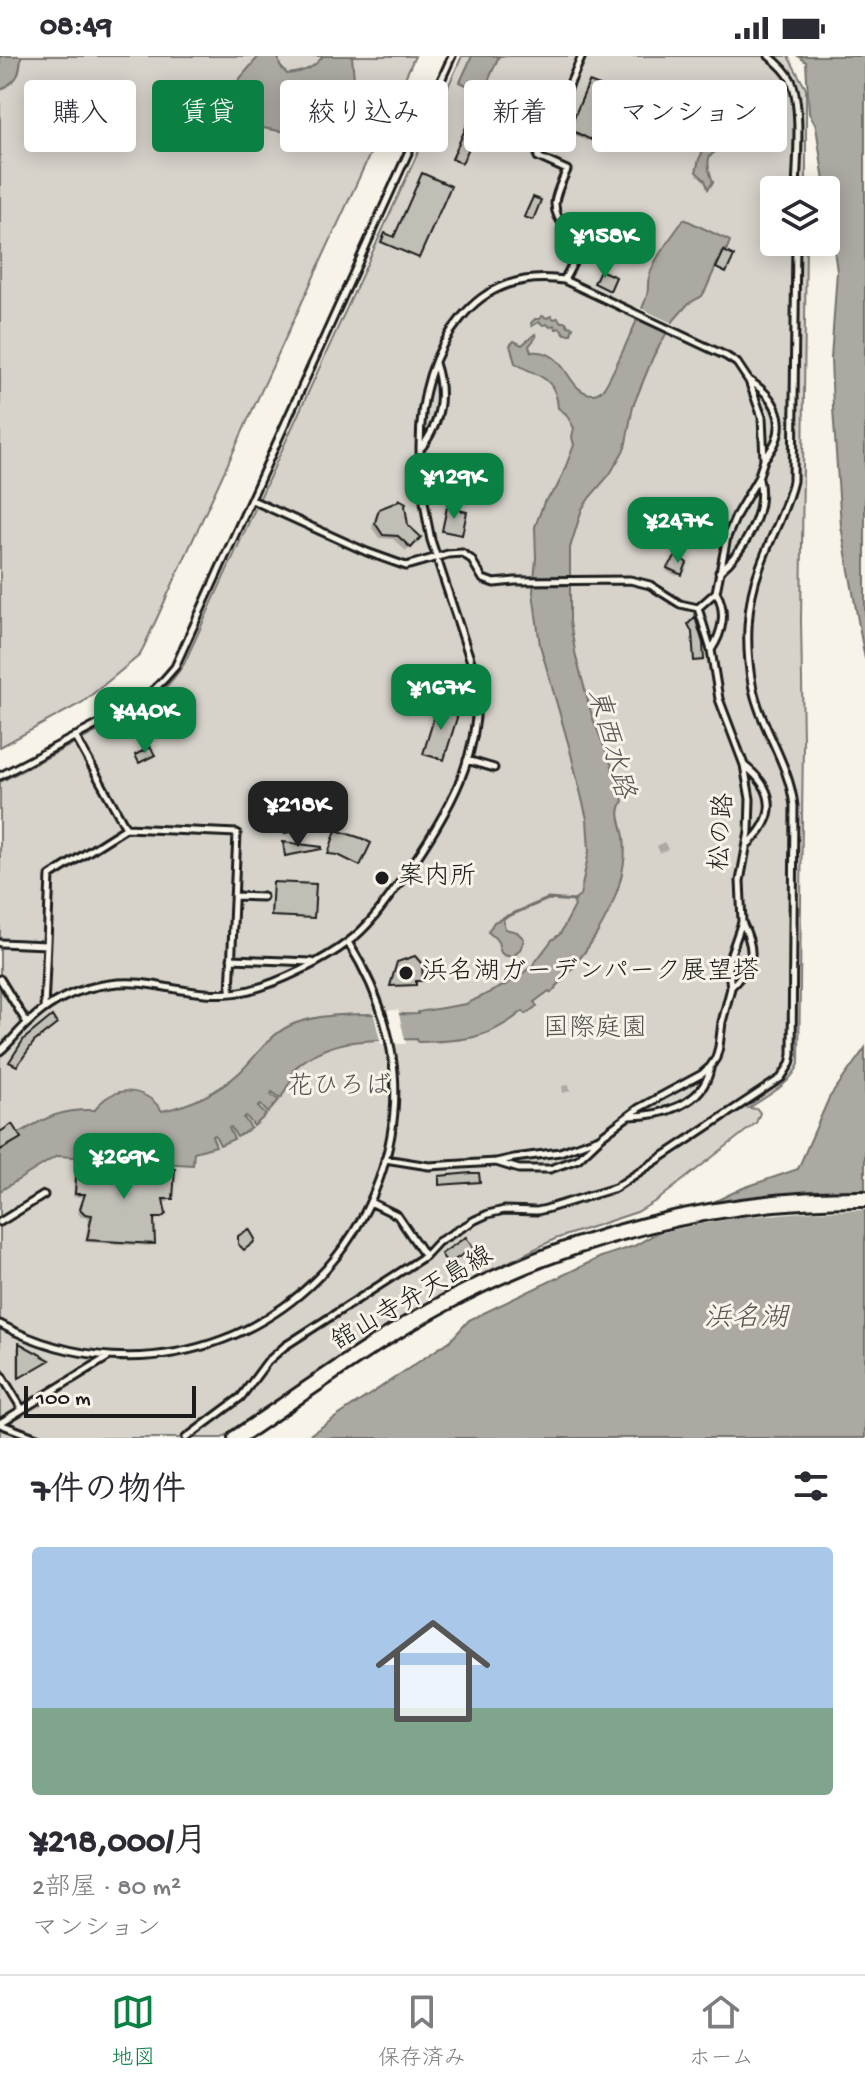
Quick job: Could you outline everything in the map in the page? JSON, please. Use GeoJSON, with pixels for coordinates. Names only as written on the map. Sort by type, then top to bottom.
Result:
{"type":"FeatureCollection","features":[{"type":"Feature","properties":{"kind":"main road","name":"舘山寺弁天島線"},"geometry":{"type":"LineString","coordinates":[[236,1438],[422,1316],[487,1282],[555,1253],[624,1231],[718,1210],[789,1202],[865,1199]]}},
{"type":"Feature","properties":{"kind":"lane"},"geometry":{"type":"LineString","coordinates":[[0,776],[149,695],[175,667],[452,56]]}},
{"type":"Feature","properties":{"kind":"lane"},"geometry":{"type":"LineString","coordinates":[[564,280],[578,242],[559,219],[555,207],[567,170],[538,157],[582,56]]}},
{"type":"Feature","properties":{"kind":"lane"},"geometry":{"type":"LineString","coordinates":[[769,56],[786,72],[795,92],[796,176]]}},
{"type":"Feature","properties":{"kind":"lane"},"geometry":{"type":"LineString","coordinates":[[186,1438],[241,1397],[267,1362],[285,1346],[425,1256],[447,1236],[488,1214],[504,1210],[537,1211],[624,1183],[781,1078],[790,1064],[794,806],[786,770],[755,696],[750,671],[748,626],[759,569],[793,481],[796,256]]}},
{"type":"Feature","properties":{"kind":"lane"},"geometry":{"type":"LineString","coordinates":[[0,1051],[27,1023],[66,996],[108,984],[138,983],[184,991],[230,993],[262,986],[313,962],[348,942],[368,924],[428,842],[450,806],[467,760],[478,713],[478,692],[470,658],[431,540],[423,499],[421,449],[425,393],[435,362],[455,324],[491,291],[519,280],[564,280],[716,350],[737,363],[749,381],[762,417],[764,460],[723,547],[716,592],[722,606],[721,633],[711,650]]}},
{"type":"Feature","properties":{"kind":"lane"},"geometry":{"type":"LineString","coordinates":[[421,449],[436,424],[440,408],[441,392],[435,362]]}},
{"type":"Feature","properties":{"kind":"lane"},"geometry":{"type":"LineString","coordinates":[[749,381],[771,399],[778,415],[779,433],[764,460]]}},
{"type":"Feature","properties":{"kind":"lane"},"geometry":{"type":"LineString","coordinates":[[719,572],[736,556],[753,525],[761,495],[758,478]]}},
{"type":"Feature","properties":{"kind":"lane"},"geometry":{"type":"LineString","coordinates":[[252,500],[367,552],[406,566],[456,552],[471,559],[483,579],[494,583],[630,580],[650,585],[680,604],[698,608],[716,592]]}},
{"type":"Feature","properties":{"kind":"lane","name":"松の路"},"geometry":{"type":"LineString","coordinates":[[628,1116],[653,1115],[683,1103],[704,1086],[719,1047],[724,1010],[731,988],[728,962],[742,922],[740,881],[747,845],[750,799],[744,765],[719,699],[711,650],[698,608]]}},
{"type":"Feature","properties":{"kind":"lane"},"geometry":{"type":"LineString","coordinates":[[75,736],[126,828]]}},
{"type":"Feature","properties":{"kind":"lane"},"geometry":{"type":"LineString","coordinates":[[467,760],[494,768]]}},
{"type":"Feature","properties":{"kind":"lane"},"geometry":{"type":"LineString","coordinates":[[744,765],[763,783],[770,805],[764,828],[747,845]]}},
{"type":"Feature","properties":{"kind":"lane"},"geometry":{"type":"LineString","coordinates":[[44,1010],[50,876],[126,828],[237,833],[230,993]]}},
{"type":"Feature","properties":{"kind":"lane"},"geometry":{"type":"LineString","coordinates":[[234,896],[263,897]]}},
{"type":"Feature","properties":{"kind":"lane"},"geometry":{"type":"LineString","coordinates":[[731,988],[746,970],[752,954],[742,922]]}},
{"type":"Feature","properties":{"kind":"lane"},"geometry":{"type":"LineString","coordinates":[[0,1324],[65,1350],[133,1357],[180,1352],[226,1339],[268,1317],[324,1272],[353,1234],[370,1202],[393,1123],[394,1091],[387,1027],[364,969],[348,942]]}},
{"type":"Feature","properties":{"kind":"lane"},"geometry":{"type":"LineString","coordinates":[[0,943],[47,945]]}},
{"type":"Feature","properties":{"kind":"lane"},"geometry":{"type":"LineString","coordinates":[[231,959],[313,962]]}},
{"type":"Feature","properties":{"kind":"lane"},"geometry":{"type":"LineString","coordinates":[[0,979],[27,1023]]}},
{"type":"Feature","properties":{"kind":"lane"},"geometry":{"type":"LineString","coordinates":[[496,1162],[519,1169],[550,1169],[578,1159],[628,1116],[710,1067]]}},
{"type":"Feature","properties":{"kind":"lane"},"geometry":{"type":"LineString","coordinates":[[385,1159],[429,1166],[496,1162],[560,1152],[599,1138]]}},
{"type":"Feature","properties":{"kind":"lane"},"geometry":{"type":"LineString","coordinates":[[0,1222],[44,1195]]}},
{"type":"Feature","properties":{"kind":"lane"},"geometry":{"type":"LineString","coordinates":[[370,1202],[397,1215],[425,1256]]}},
{"type":"Feature","properties":{"kind":"lane"},"geometry":{"type":"LineString","coordinates":[[0,1423],[109,1356]]}},
{"type":"Feature","properties":{"kind":"lane"},"geometry":{"type":"LineString","coordinates":[[0,1373],[22,1409]]}},
{"type":"Feature","properties":{"kind":"lane"},"geometry":{"type":"LineString","coordinates":[[0,1423],[37,1438]]}},
{"type":"Feature","properties":{"kind":"green space"},"geometry":{"type":"Polygon","coordinates":[[[0,56],[415,56],[404,80],[280,80],[280,152],[371,152],[140,655],[83,702],[0,747],[0,56]]]}},
{"type":"Feature","properties":{"kind":"green space"},"geometry":{"type":"Polygon","coordinates":[[[462,56],[788,56],[806,89],[806,176],[760,176],[760,256],[806,256],[799,1064],[784,1084],[749,1108],[757,1109],[760,1113],[756,1123],[659,1199],[637,1212],[555,1239],[452,1290],[352,1350],[222,1438],[0,1438],[0,782],[135,712],[162,691],[184,664],[418,152],[448,152],[448,87],[462,56]]]}},
{"type":"Feature","properties":{"kind":"water"},"geometry":{"type":"Polygon","coordinates":[[[0,56],[21,58],[16,78],[0,91],[0,56]]]}},
{"type":"Feature","properties":{"kind":"water"},"geometry":{"type":"Polygon","coordinates":[[[259,56],[278,56],[280,66],[287,74],[307,69],[323,56],[352,56],[353,80],[280,80],[280,131],[264,128],[264,80],[239,80],[259,56]]]}},
{"type":"Feature","properties":{"kind":"water"},"geometry":{"type":"Polygon","coordinates":[[[472,56],[499,56],[489,80],[460,82],[472,56]]]}},
{"type":"Feature","properties":{"kind":"water"},"geometry":{"type":"Polygon","coordinates":[[[798,56],[865,56],[865,659],[841,526],[833,408],[831,359],[837,271],[835,256],[840,256],[840,176],[823,176],[816,126],[809,113],[806,62],[798,56]]]}},
{"type":"Feature","properties":{"kind":"water"},"geometry":{"type":"Polygon","coordinates":[[[703,152],[714,152],[708,165],[713,182],[708,189],[705,180],[696,172],[703,152]]]}},
{"type":"Feature","properties":{"kind":"water"},"geometry":{"type":"Polygon","coordinates":[[[684,219],[730,241],[702,296],[688,304],[674,320],[653,357],[633,406],[625,448],[610,474],[582,509],[570,548],[570,622],[576,657],[593,719],[623,801],[619,814],[625,853],[620,881],[607,916],[587,949],[551,993],[549,991],[534,1002],[537,1006],[486,1033],[448,1041],[367,1040],[321,1051],[293,1070],[281,1098],[272,1092],[271,1095],[279,1100],[268,1113],[261,1105],[258,1107],[266,1115],[254,1126],[246,1116],[244,1118],[251,1128],[237,1137],[229,1128],[234,1139],[220,1145],[215,1135],[212,1136],[216,1146],[194,1152],[193,1165],[143,1162],[143,1157],[108,1155],[108,1159],[57,1156],[0,1191],[0,1151],[21,1138],[18,1134],[46,1119],[73,1111],[95,1110],[119,1092],[138,1093],[162,1111],[193,1102],[231,1080],[274,1036],[302,1021],[352,1014],[418,1014],[466,1004],[518,977],[560,934],[575,906],[573,901],[580,896],[589,851],[587,819],[540,645],[533,592],[535,527],[544,502],[556,489],[562,476],[574,445],[574,428],[566,414],[558,408],[554,389],[544,378],[515,363],[510,345],[514,341],[522,345],[535,334],[529,346],[531,352],[543,353],[560,363],[583,392],[592,394],[601,391],[640,313],[655,262],[684,219]]]}},
{"type":"Feature","properties":{"kind":"water"},"geometry":{"type":"Polygon","coordinates":[[[542,316],[566,322],[573,327],[571,334],[565,334],[554,325],[550,327],[539,322],[532,326],[535,319],[542,316]]]}},
{"type":"Feature","properties":{"kind":"water"},"geometry":{"type":"Polygon","coordinates":[[[503,918],[505,929],[517,932],[524,939],[520,949],[512,956],[502,954],[497,941],[488,932],[494,922],[503,918]]]}},
{"type":"Feature","properties":{"kind":"water","name":"浜名湖"},"geometry":{"type":"Polygon","coordinates":[[[865,1048],[865,1438],[305,1438],[451,1340],[469,1320],[601,1257],[634,1246],[743,1188],[798,1169],[829,1098],[865,1048]]]}},
{"type":"Feature","properties":{"kind":"pier"},"geometry":{"type":"Polygon","coordinates":[[[638,307],[676,325],[670,335],[633,318],[638,307]]]}},
{"type":"Feature","properties":{"kind":"pier"},"geometry":{"type":"Polygon","coordinates":[[[398,1010],[406,1044],[381,1044],[373,1011],[398,1010]]]}},
{"type":"Feature","properties":{"kind":"pier"},"geometry":{"type":"Polygon","coordinates":[[[865,1193],[865,1210],[743,1217],[641,1237],[693,1208],[789,1195],[865,1193]]]}},
{"type":"Feature","properties":{"kind":"building"},"geometry":{"type":"Polygon","coordinates":[[[589,82],[592,83],[591,140],[576,132],[576,113],[589,82]]]}},
{"type":"Feature","properties":{"kind":"building"},"geometry":{"type":"Polygon","coordinates":[[[464,132],[464,152],[467,152],[462,163],[452,159],[464,132]]]}},
{"type":"Feature","properties":{"kind":"building"},"geometry":{"type":"Polygon","coordinates":[[[422,173],[451,186],[419,258],[381,242],[385,233],[394,237],[422,173]]]}},
{"type":"Feature","properties":{"kind":"building"},"geometry":{"type":"Polygon","coordinates":[[[533,197],[541,200],[533,220],[524,217],[533,197]]]}},
{"type":"Feature","properties":{"kind":"building"},"geometry":{"type":"Polygon","coordinates":[[[724,251],[734,256],[726,273],[716,268],[724,251]]]}},
{"type":"Feature","properties":{"kind":"building"},"geometry":{"type":"Polygon","coordinates":[[[600,270],[616,277],[610,291],[594,283],[600,270]]]}},
{"type":"Feature","properties":{"kind":"building"},"geometry":{"type":"Polygon","coordinates":[[[399,499],[406,503],[408,525],[421,537],[411,548],[398,536],[383,535],[375,523],[379,509],[399,499]]]}},
{"type":"Feature","properties":{"kind":"building"},"geometry":{"type":"Polygon","coordinates":[[[447,507],[467,512],[462,535],[442,531],[447,507]]]}},
{"type":"Feature","properties":{"kind":"building"},"geometry":{"type":"Polygon","coordinates":[[[677,555],[687,563],[682,575],[667,568],[677,555]]]}},
{"type":"Feature","properties":{"kind":"building"},"geometry":{"type":"Polygon","coordinates":[[[695,617],[703,643],[704,660],[694,661],[692,632],[688,624],[695,617]]]}},
{"type":"Feature","properties":{"kind":"building"},"geometry":{"type":"Polygon","coordinates":[[[438,705],[459,711],[444,760],[423,754],[438,705]]]}},
{"type":"Feature","properties":{"kind":"building"},"geometry":{"type":"Polygon","coordinates":[[[150,747],[155,755],[139,763],[135,755],[150,747]]]}},
{"type":"Feature","properties":{"kind":"building"},"geometry":{"type":"Polygon","coordinates":[[[299,809],[303,830],[284,833],[280,812],[299,809]]]}},
{"type":"Feature","properties":{"kind":"building"},"geometry":{"type":"Polygon","coordinates":[[[336,830],[371,843],[360,866],[338,855],[328,854],[336,830]]]}},
{"type":"Feature","properties":{"kind":"building"},"geometry":{"type":"Polygon","coordinates":[[[283,842],[322,847],[322,849],[285,856],[283,842]]]}},
{"type":"Feature","properties":{"kind":"building"},"geometry":{"type":"Polygon","coordinates":[[[273,882],[316,884],[314,918],[271,916],[273,882]]]}},
{"type":"Feature","properties":{"kind":"building","name":"浜名湖ガーデンパーク展望塔"},"geometry":{"type":"Polygon","coordinates":[[[415,956],[422,964],[423,981],[416,981],[416,985],[390,986],[397,962],[415,956]]]}},
{"type":"Feature","properties":{"kind":"building"},"geometry":{"type":"Polygon","coordinates":[[[52,1016],[57,1024],[34,1042],[17,1066],[9,1062],[24,1039],[52,1016]]]}},
{"type":"Feature","properties":{"kind":"building"},"geometry":{"type":"Polygon","coordinates":[[[12,1124],[21,1138],[0,1150],[0,1132],[12,1124]]]}},
{"type":"Feature","properties":{"kind":"building"},"geometry":{"type":"Polygon","coordinates":[[[77,1164],[175,1169],[173,1199],[163,1199],[166,1214],[154,1218],[155,1244],[87,1240],[92,1215],[80,1209],[85,1194],[75,1194],[77,1164]]]}},
{"type":"Feature","properties":{"kind":"building"},"geometry":{"type":"Polygon","coordinates":[[[479,1173],[480,1182],[439,1185],[439,1176],[479,1173]]]}},
{"type":"Feature","properties":{"kind":"building"},"geometry":{"type":"Polygon","coordinates":[[[249,1229],[255,1239],[244,1250],[238,1244],[238,1236],[249,1229]]]}},
{"type":"Feature","properties":{"kind":"building"},"geometry":{"type":"Polygon","coordinates":[[[466,1237],[473,1248],[448,1264],[441,1254],[466,1237]]]}},
{"type":"Feature","properties":{"kind":"building"},"geometry":{"type":"Polygon","coordinates":[[[19,1343],[50,1360],[19,1378],[19,1343]]]}},
{"type":"Feature","properties":{"kind":"waterway"},"geometry":{"type":"LineString","coordinates":[[503,918],[548,899],[575,901]]}},
{"type":"Feature","properties":{"kind":"place","name":"案内所"},"geometry":{"type":"Point","coordinates":[382,878]}},
{"type":"Feature","properties":{"kind":"place","name":"浜名湖ガーデンパーク展望塔"},"geometry":{"type":"Point","coordinates":[406,973]}},
{"type":"Feature","properties":{"kind":"water label","name":"東西水路"},"geometry":{"type":"Point","coordinates":[609,744]}},
{"type":"Feature","properties":{"kind":"park label","name":"国際庭園"},"geometry":{"type":"Point","coordinates":[595,1030]}},
{"type":"Feature","properties":{"kind":"park label","name":"花ひろば"},"geometry":{"type":"Point","coordinates":[339,1088]}}]}
